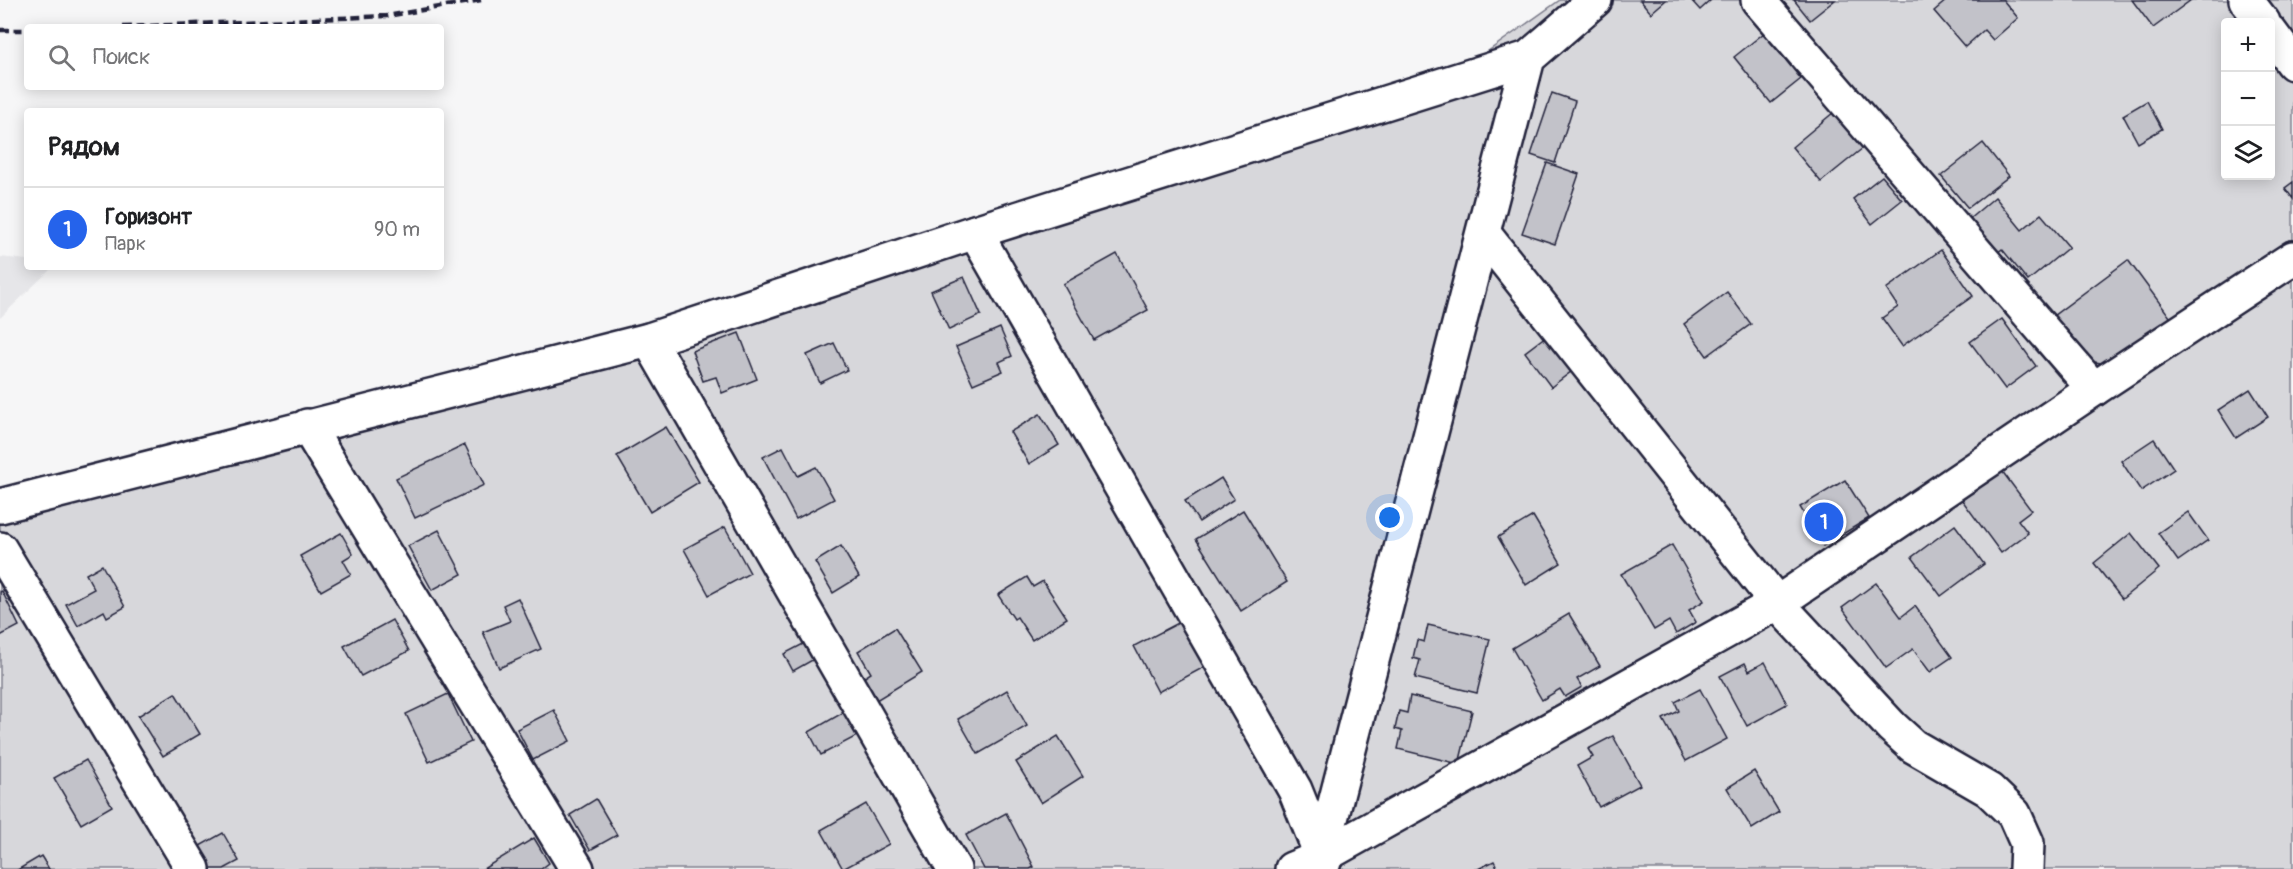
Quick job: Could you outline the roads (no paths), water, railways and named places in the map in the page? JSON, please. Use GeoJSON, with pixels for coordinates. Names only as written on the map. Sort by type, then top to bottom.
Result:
{"type":"FeatureCollection","features":[{"type":"Feature","properties":{"kind":"lane"},"geometry":{"type":"LineString","coordinates":[[0,506],[649,340],[975,232],[1528,58],[1595,0]]}},
{"type":"Feature","properties":{"kind":"lane"},"geometry":{"type":"LineString","coordinates":[[1758,0],[2094,389]]}},
{"type":"Feature","properties":{"kind":"lane"},"geometry":{"type":"LineString","coordinates":[[2246,0],[2260,18]]}},
{"type":"Feature","properties":{"kind":"lane"},"geometry":{"type":"LineString","coordinates":[[2275,38],[2293,63]]}},
{"type":"Feature","properties":{"kind":"lane"},"geometry":{"type":"LineString","coordinates":[[1314,866],[1484,234],[1528,58]]}},
{"type":"Feature","properties":{"kind":"lane"},"geometry":{"type":"LineString","coordinates":[[975,232],[1295,790],[1314,866]]}},
{"type":"Feature","properties":{"kind":"lane"},"geometry":{"type":"LineString","coordinates":[[1484,234],[1777,603],[1892,728],[1913,746],[1989,790],[2014,814],[2027,843],[2026,869]]}},
{"type":"Feature","properties":{"kind":"lane"},"geometry":{"type":"LineString","coordinates":[[1314,866],[1777,603],[2293,258]]}},
{"type":"Feature","properties":{"kind":"lane"},"geometry":{"type":"LineString","coordinates":[[649,340],[954,869]]}},
{"type":"Feature","properties":{"kind":"lane"},"geometry":{"type":"LineString","coordinates":[[307,426],[576,869]]}},
{"type":"Feature","properties":{"kind":"lane"},"geometry":{"type":"LineString","coordinates":[[0,549],[193,869]]}},
{"type":"Feature","properties":{"kind":"railway"},"geometry":{"type":"LineString","coordinates":[[195,24],[387,16],[481,0]]}},
{"type":"Feature","properties":{"kind":"railway"},"geometry":{"type":"LineString","coordinates":[[0,30],[24,30]]}},
{"type":"Feature","properties":{"kind":"place","name":"Горизонт"},"geometry":{"type":"Point","coordinates":[1824,522]}}]}
